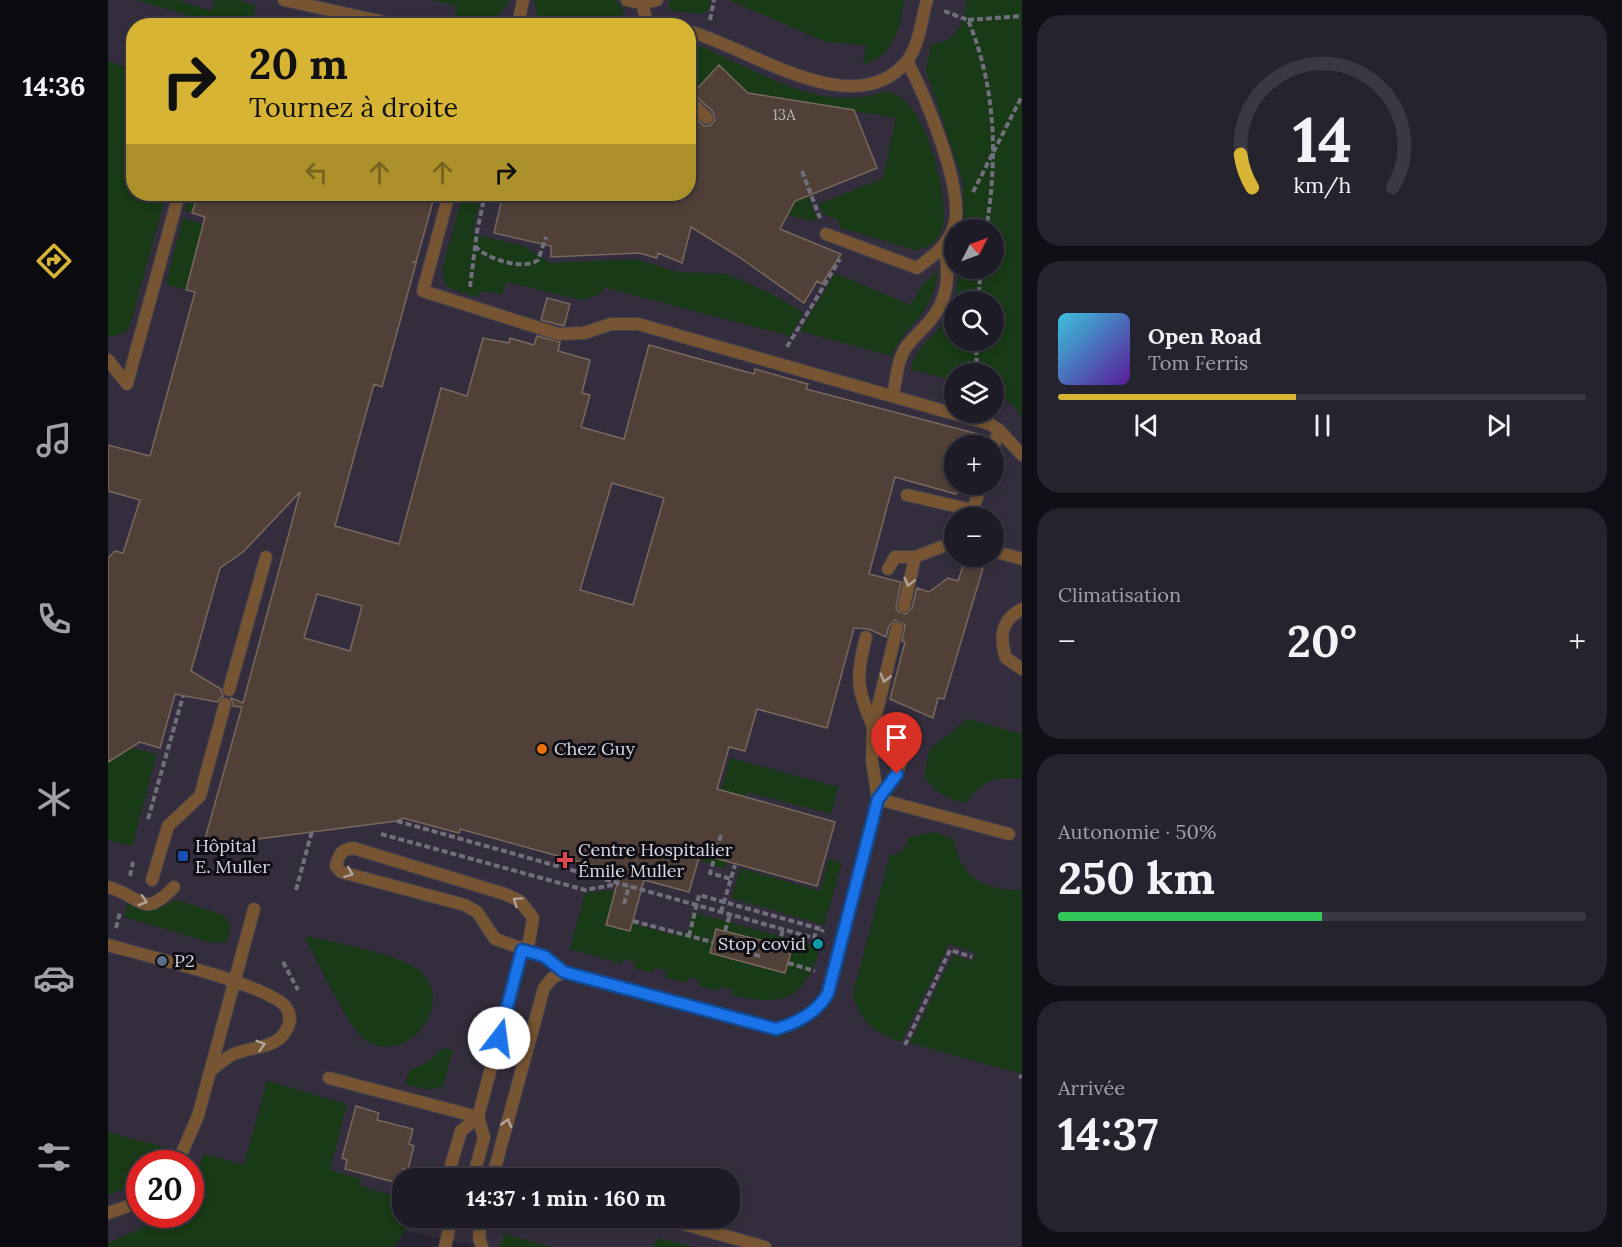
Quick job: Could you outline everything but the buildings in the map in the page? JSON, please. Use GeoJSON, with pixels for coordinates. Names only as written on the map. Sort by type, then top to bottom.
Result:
{"type":"FeatureCollection","features":[{"type":"Feature","properties":{"kind":"lane"},"geometry":{"type":"LineString","coordinates":[[284,0],[366,18]]}},
{"type":"Feature","properties":{"kind":"lane"},"geometry":{"type":"LineString","coordinates":[[520,18],[523,0]]}},
{"type":"Feature","properties":{"kind":"lane"},"geometry":{"type":"LineString","coordinates":[[627,0],[642,3],[657,0]]}},
{"type":"Feature","properties":{"kind":"lane"},"geometry":{"type":"LineString","coordinates":[[696,32],[805,79],[830,85],[875,82],[893,74],[907,61],[916,45],[927,2]]}},
{"type":"Feature","properties":{"kind":"lane"},"geometry":{"type":"LineString","coordinates":[[642,3],[646,18]]}},
{"type":"Feature","properties":{"kind":"lane"},"geometry":{"type":"LineString","coordinates":[[907,61],[946,159],[957,207],[955,219]]}},
{"type":"Feature","properties":{"kind":"lane"},"geometry":{"type":"LineString","coordinates":[[696,107],[706,118]]}},
{"type":"Feature","properties":{"kind":"lane"},"geometry":{"type":"LineString","coordinates":[[108,360],[127,384],[177,201]]}},
{"type":"Feature","properties":{"kind":"lane"},"geometry":{"type":"LineString","coordinates":[[447,201],[423,291],[558,334],[584,333],[611,324],[638,324],[990,424],[999,430],[1022,455]]}},
{"type":"Feature","properties":{"kind":"lane"},"geometry":{"type":"LineString","coordinates":[[826,234],[917,268],[944,245]]}},
{"type":"Feature","properties":{"kind":"lane"},"geometry":{"type":"LineString","coordinates":[[893,396],[907,346],[934,317],[944,302],[947,279]]}},
{"type":"Feature","properties":{"kind":"lane"},"geometry":{"type":"LineString","coordinates":[[997,435],[999,430]]}},
{"type":"Feature","properties":{"kind":"lane"},"geometry":{"type":"LineString","coordinates":[[907,495],[949,507]]}},
{"type":"Feature","properties":{"kind":"lane"},"geometry":{"type":"LineString","coordinates":[[888,569],[895,557],[915,557],[944,546]]}},
{"type":"Feature","properties":{"kind":"lane"},"geometry":{"type":"LineString","coordinates":[[1004,554],[1022,559]]}},
{"type":"Feature","properties":{"kind":"lane"},"geometry":{"type":"LineString","coordinates":[[229,690],[266,557]]}},
{"type":"Feature","properties":{"kind":"lane"},"geometry":{"type":"LineString","coordinates":[[904,606],[915,557]]}},
{"type":"Feature","properties":{"kind":"lane"},"geometry":{"type":"LineString","coordinates":[[1022,609],[1004,624],[1001,635],[1006,658],[1022,669]]}},
{"type":"Feature","properties":{"kind":"lane"},"geometry":{"type":"LineString","coordinates":[[878,799],[872,761],[873,727],[897,628]]}},
{"type":"Feature","properties":{"kind":"lane"},"geometry":{"type":"LineString","coordinates":[[475,1168],[484,1137],[478,1117],[522,950],[529,942],[533,918],[520,901],[353,848],[345,849],[339,855],[336,866],[341,872],[465,905],[477,912],[495,939],[522,950],[544,956],[564,972],[776,1029],[791,1024],[817,1009],[828,993],[878,799],[897,774],[903,753],[894,739],[873,727],[858,690],[858,666],[866,637]]}},
{"type":"Feature","properties":{"kind":"lane"},"geometry":{"type":"LineString","coordinates":[[152,880],[168,826],[200,796],[225,704]]}},
{"type":"Feature","properties":{"kind":"lane"},"geometry":{"type":"LineString","coordinates":[[878,799],[1009,834]]}},
{"type":"Feature","properties":{"kind":"lane"},"geometry":{"type":"LineString","coordinates":[[108,887],[126,892],[135,899],[152,905],[159,903],[174,887]]}},
{"type":"Feature","properties":{"kind":"lane"},"geometry":{"type":"LineString","coordinates":[[183,1150],[198,1116],[254,909]]}},
{"type":"Feature","properties":{"kind":"lane"},"geometry":{"type":"LineString","coordinates":[[108,945],[274,996],[287,1009],[290,1025],[280,1038],[234,1054],[210,1071]]}},
{"type":"Feature","properties":{"kind":"lane"},"geometry":{"type":"LineString","coordinates":[[495,1168],[544,987],[552,978],[564,972]]}},
{"type":"Feature","properties":{"kind":"lane"},"geometry":{"type":"LineString","coordinates":[[329,1078],[478,1117]]}},
{"type":"Feature","properties":{"kind":"lane"},"geometry":{"type":"LineString","coordinates":[[450,1168],[461,1131],[478,1117]]}},
{"type":"Feature","properties":{"kind":"lane"},"geometry":{"type":"LineString","coordinates":[[108,1213],[126,1207]]}},
{"type":"Feature","properties":{"kind":"lane"},"geometry":{"type":"LineString","coordinates":[[445,1247],[449,1228]]}},
{"type":"Feature","properties":{"kind":"lane"},"geometry":{"type":"LineString","coordinates":[[480,1228],[479,1238],[482,1247]]}},
{"type":"Feature","properties":{"kind":"lane"},"geometry":{"type":"LineString","coordinates":[[698,1228],[765,1247]]}},
{"type":"Feature","properties":{"kind":"path"},"geometry":{"type":"LineString","coordinates":[[710,21],[714,0]]}},
{"type":"Feature","properties":{"kind":"path"},"geometry":{"type":"LineString","coordinates":[[927,2],[968,20],[1022,16]]}},
{"type":"Feature","properties":{"kind":"path"},"geometry":{"type":"LineString","coordinates":[[968,20],[981,56],[992,108],[994,154],[987,219]]}},
{"type":"Feature","properties":{"kind":"path"},"geometry":{"type":"LineString","coordinates":[[957,207],[965,207],[1022,96]]}},
{"type":"Feature","properties":{"kind":"path"},"geometry":{"type":"LineString","coordinates":[[802,171],[826,234]]}},
{"type":"Feature","properties":{"kind":"path"},"geometry":{"type":"LineString","coordinates":[[468,305],[475,246],[484,201]]}},
{"type":"Feature","properties":{"kind":"path"},"geometry":{"type":"LineString","coordinates":[[475,246],[491,259],[528,265],[538,261],[546,237]]}},
{"type":"Feature","properties":{"kind":"path"},"geometry":{"type":"LineString","coordinates":[[798,327],[850,243]]}},
{"type":"Feature","properties":{"kind":"path"},"geometry":{"type":"LineString","coordinates":[[145,830],[183,696]]}},
{"type":"Feature","properties":{"kind":"path"},"geometry":{"type":"LineString","coordinates":[[397,821],[814,938],[817,928]]}},
{"type":"Feature","properties":{"kind":"path"},"geometry":{"type":"LineString","coordinates":[[296,890],[312,831]]}},
{"type":"Feature","properties":{"kind":"path"},"geometry":{"type":"LineString","coordinates":[[375,832],[585,890],[618,883]]}},
{"type":"Feature","properties":{"kind":"path"},"geometry":{"type":"LineString","coordinates":[[721,835],[710,873],[730,879]]}},
{"type":"Feature","properties":{"kind":"path"},"geometry":{"type":"LineString","coordinates":[[721,912],[735,865]]}},
{"type":"Feature","properties":{"kind":"path"},"geometry":{"type":"LineString","coordinates":[[624,904],[629,886]]}},
{"type":"Feature","properties":{"kind":"path"},"geometry":{"type":"LineString","coordinates":[[689,936],[699,895],[823,929],[822,932]]}},
{"type":"Feature","properties":{"kind":"path"},"geometry":{"type":"LineString","coordinates":[[726,931],[730,914]]}},
{"type":"Feature","properties":{"kind":"path"},"geometry":{"type":"LineString","coordinates":[[633,921],[712,942]]}},
{"type":"Feature","properties":{"kind":"path"},"geometry":{"type":"LineString","coordinates":[[779,945],[783,929]]}},
{"type":"Feature","properties":{"kind":"path"},"geometry":{"type":"LineString","coordinates":[[736,949],[764,957]]}},
{"type":"Feature","properties":{"kind":"path"},"geometry":{"type":"LineString","coordinates":[[905,1045],[950,950],[972,957]]}},
{"type":"Feature","properties":{"kind":"path"},"geometry":{"type":"LineString","coordinates":[[283,962],[299,992]]}},
{"type":"Feature","properties":{"kind":"path"},"geometry":{"type":"LineString","coordinates":[[788,963],[816,971]]}},
{"type":"Feature","properties":{"kind":"shaded area","name":"Centre Hospitalier Émile Muller"},"geometry":{"type":"Polygon","coordinates":[[[108,0],[1022,0],[1022,1247],[484,1247],[405,1231],[393,1247],[108,1247],[108,0]]]}},
{"type":"Feature","properties":{"kind":"green space"},"geometry":{"type":"Polygon","coordinates":[[[136,0],[177,0],[211,11],[215,0],[237,0],[256,6],[253,18],[194,17],[136,0]]]}},
{"type":"Feature","properties":{"kind":"green space"},"geometry":{"type":"Polygon","coordinates":[[[431,0],[510,0],[500,13],[491,18],[455,18],[457,6],[431,0]]]}},
{"type":"Feature","properties":{"kind":"green space"},"geometry":{"type":"Polygon","coordinates":[[[534,0],[613,0],[621,5],[624,12],[621,18],[538,18],[534,0]]]}},
{"type":"Feature","properties":{"kind":"green space"},"geometry":{"type":"Polygon","coordinates":[[[670,0],[711,0],[709,9],[702,14],[672,11],[668,6],[670,0]]]}},
{"type":"Feature","properties":{"kind":"green space"},"geometry":{"type":"Polygon","coordinates":[[[729,0],[905,0],[894,39],[889,47],[875,59],[863,64],[866,45],[826,42],[729,0]]]}},
{"type":"Feature","properties":{"kind":"green space"},"geometry":{"type":"Polygon","coordinates":[[[967,0],[1022,0],[1022,418],[1012,404],[1004,399],[1004,363],[944,363],[944,378],[911,369],[916,355],[944,322],[944,351],[1004,351],[1004,291],[955,291],[958,279],[1004,279],[1004,219],[963,219],[963,182],[926,70],[931,45],[947,40],[961,24],[967,0]]]}},
{"type":"Feature","properties":{"kind":"green space"},"geometry":{"type":"Polygon","coordinates":[[[696,46],[775,81],[818,95],[850,98],[886,92],[899,96],[911,107],[921,124],[936,165],[944,203],[944,217],[936,240],[928,247],[915,250],[841,228],[837,219],[824,215],[819,204],[883,178],[896,118],[749,93],[719,65],[696,89],[696,46]]]}},
{"type":"Feature","properties":{"kind":"green space"},"geometry":{"type":"Polygon","coordinates":[[[108,61],[126,67],[126,201],[164,201],[131,322],[126,332],[108,337],[108,61]]]}},
{"type":"Feature","properties":{"kind":"green space"},"geometry":{"type":"Polygon","coordinates":[[[798,171],[817,219],[811,221],[788,215],[798,195],[798,171]]]}},
{"type":"Feature","properties":{"kind":"green space"},"geometry":{"type":"Polygon","coordinates":[[[188,201],[196,201],[192,213],[185,211],[188,201]]]}},
{"type":"Feature","properties":{"kind":"green space"},"geometry":{"type":"Polygon","coordinates":[[[461,201],[480,201],[472,234],[524,246],[550,263],[636,259],[678,272],[726,274],[766,291],[804,313],[790,336],[603,287],[601,294],[581,300],[507,282],[502,294],[483,291],[475,297],[447,287],[442,270],[461,201]]]}},
{"type":"Feature","properties":{"kind":"green space"},"geometry":{"type":"Polygon","coordinates":[[[183,218],[203,224],[186,290],[166,284],[183,218]]]}},
{"type":"Feature","properties":{"kind":"green space"},"geometry":{"type":"Polygon","coordinates":[[[938,270],[935,286],[926,308],[898,343],[891,356],[800,331],[835,273],[911,305],[922,286],[938,270]]]}},
{"type":"Feature","properties":{"kind":"green space"},"geometry":{"type":"Polygon","coordinates":[[[968,719],[1022,734],[1022,779],[990,782],[978,789],[965,803],[942,794],[924,776],[930,749],[968,719]]]}},
{"type":"Feature","properties":{"kind":"green space"},"geometry":{"type":"Polygon","coordinates":[[[132,748],[157,754],[132,846],[108,840],[108,762],[132,748]]]}},
{"type":"Feature","properties":{"kind":"green space"},"geometry":{"type":"Polygon","coordinates":[[[730,758],[838,787],[831,814],[747,792],[725,869],[701,861],[730,758]]]}},
{"type":"Feature","properties":{"kind":"green space"},"geometry":{"type":"Polygon","coordinates":[[[934,832],[954,839],[962,864],[976,880],[996,888],[1022,890],[1022,1074],[910,1043],[953,955],[973,961],[976,953],[949,944],[901,1042],[870,1026],[852,997],[890,855],[902,850],[908,838],[934,832]]]}},
{"type":"Feature","properties":{"kind":"green space"},"geometry":{"type":"Polygon","coordinates":[[[829,859],[842,863],[824,925],[731,898],[740,868],[820,891],[829,859]]]}},
{"type":"Feature","properties":{"kind":"green space"},"geometry":{"type":"Polygon","coordinates":[[[610,890],[621,893],[619,902],[637,907],[633,923],[673,935],[688,931],[692,912],[820,947],[807,979],[799,989],[789,996],[765,1000],[732,995],[733,990],[720,986],[718,991],[699,986],[700,981],[689,977],[686,983],[665,977],[666,971],[655,968],[653,973],[634,968],[635,962],[623,959],[622,964],[570,949],[585,893],[610,890]]]}},
{"type":"Feature","properties":{"kind":"green space"},"geometry":{"type":"Polygon","coordinates":[[[177,900],[223,915],[230,925],[227,942],[213,943],[124,917],[128,901],[143,910],[153,911],[177,900]]]}},
{"type":"Feature","properties":{"kind":"green space"},"geometry":{"type":"Polygon","coordinates":[[[307,936],[380,953],[417,969],[429,983],[433,998],[430,1014],[422,1028],[410,1039],[395,1046],[379,1046],[363,1038],[341,1006],[305,938],[307,936]]]}},
{"type":"Feature","properties":{"kind":"green space"},"geometry":{"type":"Polygon","coordinates":[[[443,1048],[453,1050],[443,1086],[429,1090],[405,1084],[409,1071],[428,1062],[443,1048]]]}},
{"type":"Feature","properties":{"kind":"green space"},"geometry":{"type":"Polygon","coordinates":[[[267,1081],[347,1104],[330,1170],[361,1179],[359,1185],[392,1196],[392,1228],[405,1228],[405,1231],[393,1247],[108,1247],[108,1243],[141,1228],[204,1228],[204,1154],[244,1165],[267,1081]]]}},
{"type":"Feature","properties":{"kind":"green space"},"geometry":{"type":"Polygon","coordinates":[[[108,1132],[167,1148],[166,1150],[126,1150],[126,1188],[108,1195],[108,1132]]]}},
{"type":"Feature","properties":{"kind":"green space"},"geometry":{"type":"Polygon","coordinates":[[[504,1234],[553,1247],[499,1247],[504,1234]]]}},
{"type":"Feature","properties":{"kind":"green space"},"geometry":{"type":"Polygon","coordinates":[[[659,1238],[694,1247],[652,1247],[659,1238]]]}},
{"type":"Feature","properties":{"kind":"place","name":"Chez Guy"},"geometry":{"type":"Point","coordinates":[542,749]}},
{"type":"Feature","properties":{"kind":"place","name":"Hôpital E. Muller"},"geometry":{"type":"Point","coordinates":[183,856]}},
{"type":"Feature","properties":{"kind":"place","name":"Centre Hospitalier Émile Muller"},"geometry":{"type":"Point","coordinates":[565,860]}},
{"type":"Feature","properties":{"kind":"place","name":"Stop covid"},"geometry":{"type":"Point","coordinates":[818,944]}},
{"type":"Feature","properties":{"kind":"place","name":"P2"},"geometry":{"type":"Point","coordinates":[162,961]}},
{"type":"Feature","properties":{"kind":"route"},"geometry":{"type":"LineString","coordinates":[[499,1038],[522,950],[544,956],[564,972],[776,1029],[807,1016],[823,1003],[828,993],[878,799],[897,774]]}}]}
